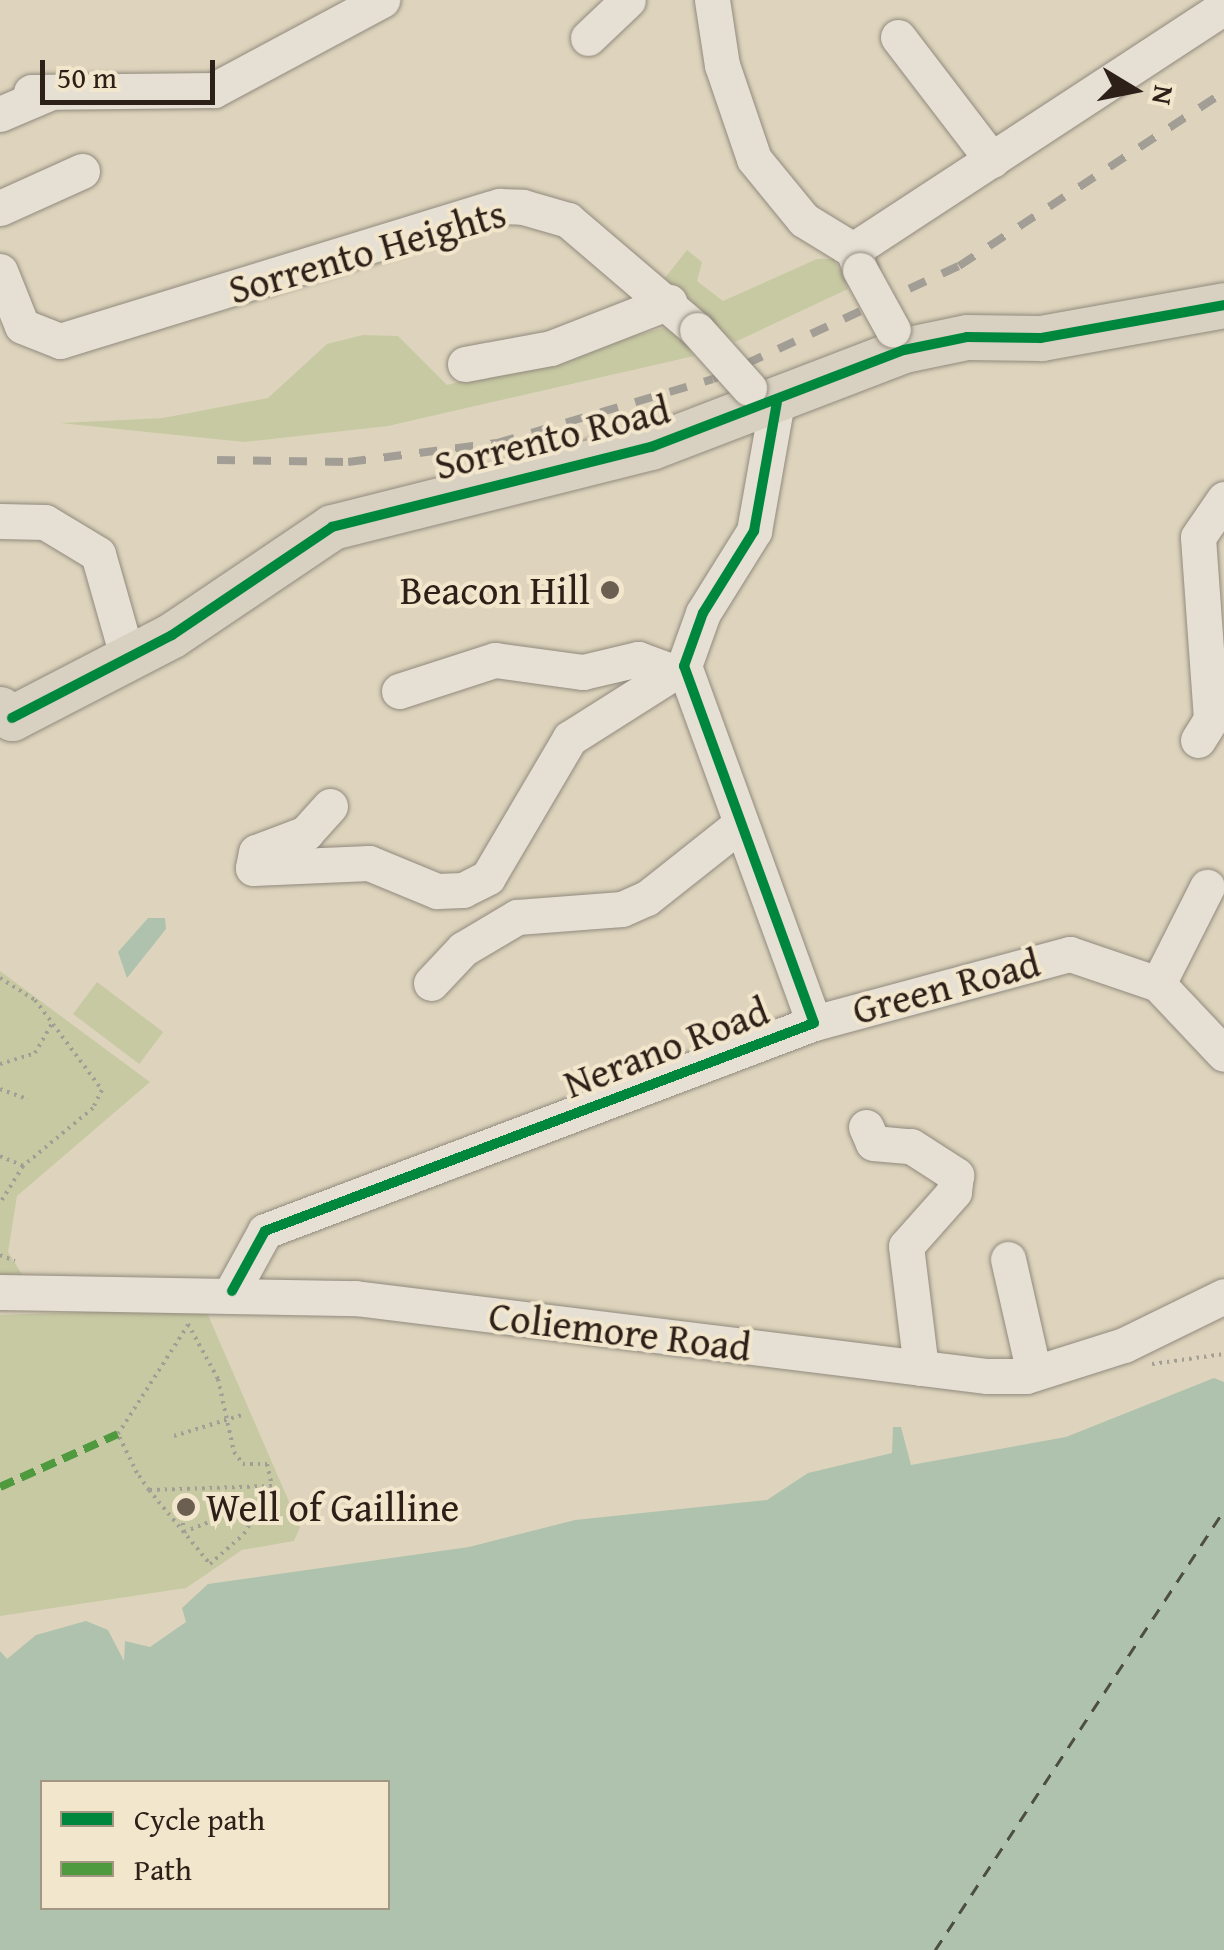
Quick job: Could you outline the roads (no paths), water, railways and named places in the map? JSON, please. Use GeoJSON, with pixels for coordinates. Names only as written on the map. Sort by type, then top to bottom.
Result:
{"type":"FeatureCollection","features":[{"type":"Feature","properties":{"kind":"main road","name":"Sorrento Road"},"geometry":{"type":"LineString","coordinates":[[4,720],[127,656],[332,527],[762,400],[898,340],[1041,338],[1224,305]]}},
{"type":"Feature","properties":{"kind":"street"},"geometry":{"type":"LineString","coordinates":[[0,114],[40,93],[214,90],[382,0]]}},
{"type":"Feature","properties":{"kind":"street"},"geometry":{"type":"LineString","coordinates":[[588,38],[628,0]]}},
{"type":"Feature","properties":{"kind":"street"},"geometry":{"type":"LineString","coordinates":[[712,0],[722,65],[754,159],[804,220],[856,260],[898,340]]}},
{"type":"Feature","properties":{"kind":"street"},"geometry":{"type":"LineString","coordinates":[[856,260],[992,160],[1224,6]]}},
{"type":"Feature","properties":{"kind":"street"},"geometry":{"type":"LineString","coordinates":[[898,36],[992,160]]}},
{"type":"Feature","properties":{"kind":"street"},"geometry":{"type":"LineString","coordinates":[[0,208],[82,170]]}},
{"type":"Feature","properties":{"kind":"street","name":"Sorrento Heights"},"geometry":{"type":"LineString","coordinates":[[0,271],[22,326],[60,342],[500,206],[523,207],[568,220],[669,302],[762,400]]}},
{"type":"Feature","properties":{"kind":"street"},"geometry":{"type":"LineString","coordinates":[[465,364],[551,348],[669,302]]}},
{"type":"Feature","properties":{"kind":"street"},"geometry":{"type":"LineString","coordinates":[[330,806],[306,833],[256,852],[253,868],[369,863],[437,891],[463,890],[488,876],[570,738],[608,722],[678,669],[703,613],[754,531],[762,400]]}},
{"type":"Feature","properties":{"kind":"street"},"geometry":{"type":"LineString","coordinates":[[1198,740],[1211,719],[1198,537],[1224,499]]}},
{"type":"Feature","properties":{"kind":"street"},"geometry":{"type":"LineString","coordinates":[[0,521],[45,522],[98,554],[127,656]]}},
{"type":"Feature","properties":{"kind":"street"},"geometry":{"type":"LineString","coordinates":[[399,691],[495,660],[552,672],[638,659],[678,669]]}},
{"type":"Feature","properties":{"kind":"street","name":"Nerano Road"},"geometry":{"type":"LineString","coordinates":[[232,1291],[265,1231],[814,1022],[678,669]]}},
{"type":"Feature","properties":{"kind":"street"},"geometry":{"type":"LineString","coordinates":[[431,983],[463,949],[517,917],[622,910],[647,898],[740,825]]}},
{"type":"Feature","properties":{"kind":"street"},"geometry":{"type":"LineString","coordinates":[[1158,984],[1206,887]]}},
{"type":"Feature","properties":{"kind":"street","name":"Green Road"},"geometry":{"type":"LineString","coordinates":[[814,1022],[1034,958],[1070,954],[1158,984],[1224,1054]]}},
{"type":"Feature","properties":{"kind":"street"},"geometry":{"type":"LineString","coordinates":[[866,1127],[872,1143],[911,1146],[956,1175],[954,1192],[906,1246],[920,1368]]}},
{"type":"Feature","properties":{"kind":"street"},"geometry":{"type":"LineString","coordinates":[[1008,1259],[1034,1373]]}},
{"type":"Feature","properties":{"kind":"street","name":"Coliemore Road"},"geometry":{"type":"LineString","coordinates":[[0,1292],[186,1307],[232,1291],[920,1368],[1034,1373],[1124,1345],[1224,1296]]}},
{"type":"Feature","properties":{"kind":"railway"},"geometry":{"type":"LineString","coordinates":[[217,460],[348,462],[497,443],[713,379],[959,266],[1224,92]]}},
{"type":"Feature","properties":{"kind":"place","name":"Beacon Hill"},"geometry":{"type":"Point","coordinates":[610,590]}},
{"type":"Feature","properties":{"kind":"place","name":"Well of Gailline"},"geometry":{"type":"Point","coordinates":[186,1507]}}]}
